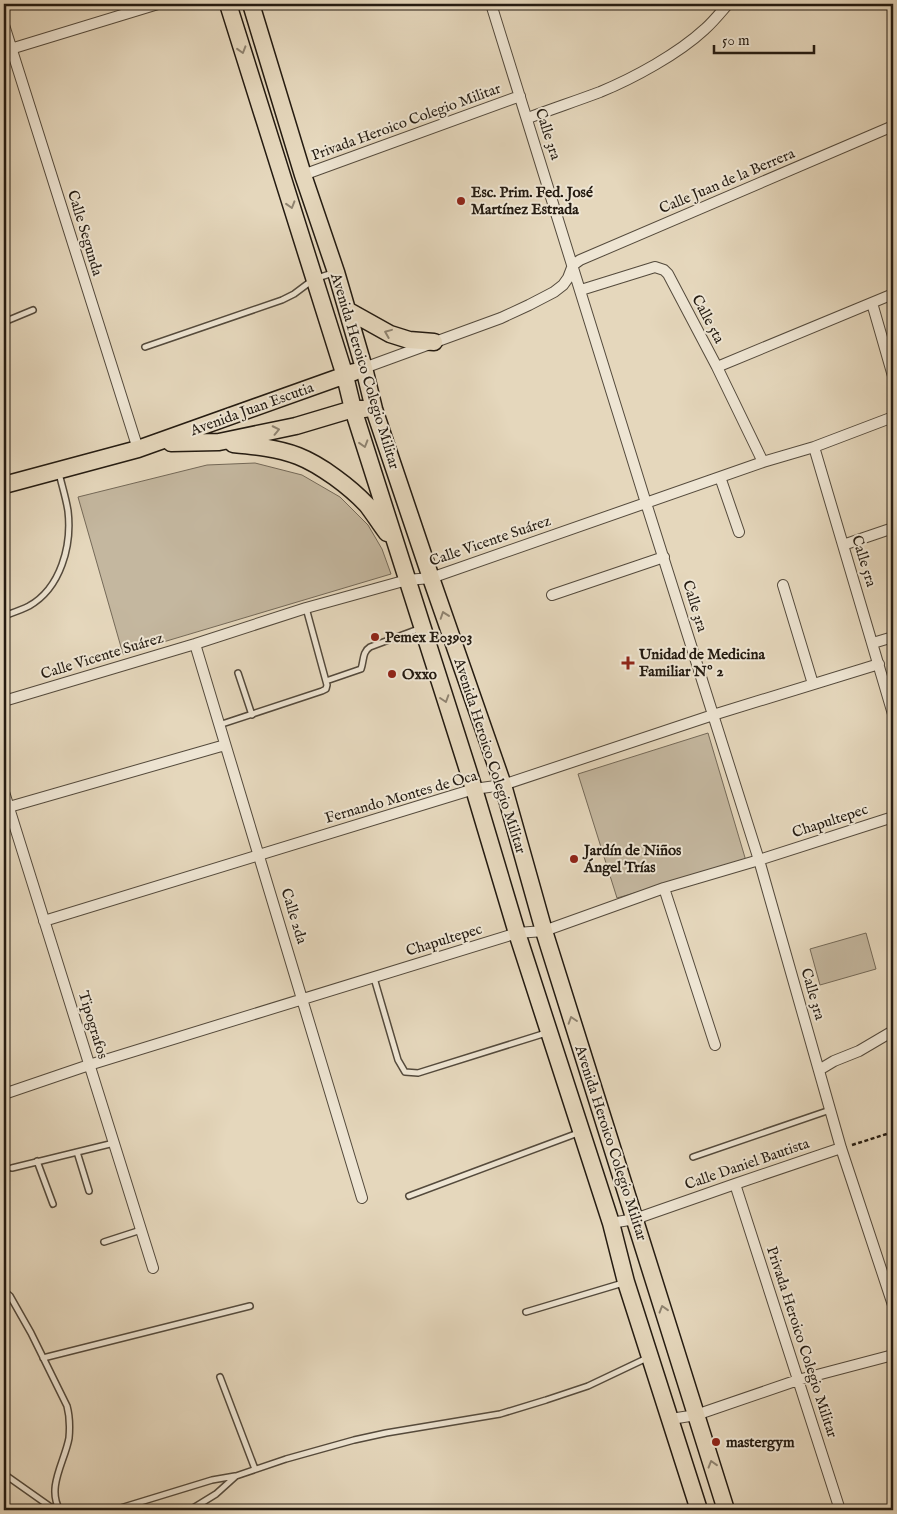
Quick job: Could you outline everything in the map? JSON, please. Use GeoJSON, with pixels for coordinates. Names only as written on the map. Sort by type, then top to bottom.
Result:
{"type":"FeatureCollection","features":[{"type":"Feature","properties":{"kind":"main road","name":"Avenida Heroico Colegio Militar"},"geometry":{"type":"LineString","coordinates":[[228,4],[345,376],[353,409],[474,789],[517,933],[610,1223],[626,1282],[699,1510]]}},
{"type":"Feature","properties":{"kind":"main road","name":"Avenida Heroico Colegio Militar"},"geometry":{"type":"LineString","coordinates":[[251,4],[302,175],[336,272],[374,408],[430,578],[503,785],[544,930],[726,1510]]}},
{"type":"Feature","properties":{"kind":"main road"},"geometry":{"type":"LineString","coordinates":[[347,310],[390,334],[409,340],[434,342]]}},
{"type":"Feature","properties":{"kind":"main road","name":"Avenida Juan Escutia"},"geometry":{"type":"LineString","coordinates":[[4,485],[159,443],[364,368]]}},
{"type":"Feature","properties":{"kind":"main road","name":"Avenida Juan Escutia"},"geometry":{"type":"LineString","coordinates":[[159,443],[219,442],[296,426],[353,409],[374,408]]}},
{"type":"Feature","properties":{"kind":"main road"},"geometry":{"type":"LineString","coordinates":[[219,442],[252,446],[298,456],[318,467],[348,488],[367,506],[395,542]]}},
{"type":"Feature","properties":{"kind":"street"},"geometry":{"type":"LineString","coordinates":[[8,50],[158,4]]}},
{"type":"Feature","properties":{"kind":"street","name":"Calle 3ra"},"geometry":{"type":"LineString","coordinates":[[491,4],[758,860],[841,1148],[893,1305]]}},
{"type":"Feature","properties":{"kind":"street"},"geometry":{"type":"LineString","coordinates":[[528,118],[601,92],[637,74],[675,51],[705,29],[728,4]]}},
{"type":"Feature","properties":{"kind":"street","name":"Calle Segunda"},"geometry":{"type":"LineString","coordinates":[[4,25],[8,50],[138,449]]}},
{"type":"Feature","properties":{"kind":"street","name":"Privada Heroico Colegio Militar"},"geometry":{"type":"LineString","coordinates":[[302,175],[520,96]]}},
{"type":"Feature","properties":{"kind":"street","name":"Calle Juan de la Berrera"},"geometry":{"type":"LineString","coordinates":[[573,265],[580,260],[893,126]]}},
{"type":"Feature","properties":{"kind":"street"},"geometry":{"type":"LineString","coordinates":[[364,368],[501,318],[554,292],[568,278],[573,265]]}},
{"type":"Feature","properties":{"kind":"street","name":"Calle 5ta"},"geometry":{"type":"LineString","coordinates":[[581,290],[655,266],[664,270],[668,274],[717,367],[763,462]]}},
{"type":"Feature","properties":{"kind":"street"},"geometry":{"type":"LineString","coordinates":[[717,367],[893,294]]}},
{"type":"Feature","properties":{"kind":"street"},"geometry":{"type":"LineString","coordinates":[[872,303],[893,376]]}},
{"type":"Feature","properties":{"kind":"street","name":"Calle Vicente Suárez"},"geometry":{"type":"LineString","coordinates":[[4,701],[195,644],[306,608],[407,580],[430,578],[814,446],[893,416]]}},
{"type":"Feature","properties":{"kind":"street","name":"Calle 5ra"},"geometry":{"type":"LineString","coordinates":[[814,446],[893,714]]}},
{"type":"Feature","properties":{"kind":"street"},"geometry":{"type":"LineString","coordinates":[[720,477],[739,532]]}},
{"type":"Feature","properties":{"kind":"street"},"geometry":{"type":"LineString","coordinates":[[843,545],[893,528]]}},
{"type":"Feature","properties":{"kind":"street"},"geometry":{"type":"LineString","coordinates":[[552,594],[664,557]]}},
{"type":"Feature","properties":{"kind":"street"},"geometry":{"type":"LineString","coordinates":[[783,585],[813,684]]}},
{"type":"Feature","properties":{"kind":"street"},"geometry":{"type":"LineString","coordinates":[[872,643],[893,637]]}},
{"type":"Feature","properties":{"kind":"street","name":"Calle 2da"},"geometry":{"type":"LineString","coordinates":[[195,644],[362,1198]]}},
{"type":"Feature","properties":{"kind":"street","name":"Fernando Montes de Oca"},"geometry":{"type":"LineString","coordinates":[[44,922],[474,789],[503,785],[713,715],[879,664]]}},
{"type":"Feature","properties":{"kind":"street"},"geometry":{"type":"LineString","coordinates":[[9,807],[225,745]]}},
{"type":"Feature","properties":{"kind":"street","name":"Tipografos"},"geometry":{"type":"LineString","coordinates":[[4,792],[153,1268]]}},
{"type":"Feature","properties":{"kind":"street","name":"Chapultepec"},"geometry":{"type":"LineString","coordinates":[[4,1094],[90,1065],[517,933],[544,930],[664,888],[893,817]]}},
{"type":"Feature","properties":{"kind":"street"},"geometry":{"type":"LineString","coordinates":[[664,888],[715,1045]]}},
{"type":"Feature","properties":{"kind":"street"},"geometry":{"type":"LineString","coordinates":[[819,1070],[834,1061],[859,1051],[893,1031]]}},
{"type":"Feature","properties":{"kind":"street","name":"Calle Daniel Bautista"},"geometry":{"type":"LineString","coordinates":[[610,1223],[636,1220],[841,1148]]}},
{"type":"Feature","properties":{"kind":"street","name":"Privada Heroico Colegio Militar"},"geometry":{"type":"LineString","coordinates":[[735,1184],[840,1510]]}},
{"type":"Feature","properties":{"kind":"street"},"geometry":{"type":"LineString","coordinates":[[670,1419],[696,1414],[798,1380],[893,1355]]}},
{"type":"Feature","properties":{"kind":"lane"},"geometry":{"type":"LineString","coordinates":[[145,347],[282,300],[314,279],[336,272]]}},
{"type":"Feature","properties":{"kind":"lane"},"geometry":{"type":"LineString","coordinates":[[4,322],[33,310]]}},
{"type":"Feature","properties":{"kind":"lane"},"geometry":{"type":"LineString","coordinates":[[4,616],[29,606],[40,598],[51,587],[61,570],[67,548],[68,514],[58,471]]}},
{"type":"Feature","properties":{"kind":"lane"},"geometry":{"type":"LineString","coordinates":[[219,725],[326,689],[327,685],[306,608]]}},
{"type":"Feature","properties":{"kind":"lane"},"geometry":{"type":"LineString","coordinates":[[326,681],[361,669],[366,649],[422,628]]}},
{"type":"Feature","properties":{"kind":"lane"},"geometry":{"type":"LineString","coordinates":[[238,672],[252,715]]}},
{"type":"Feature","properties":{"kind":"lane"},"geometry":{"type":"LineString","coordinates":[[374,978],[398,1060],[405,1072],[418,1073],[549,1033]]}},
{"type":"Feature","properties":{"kind":"lane"},"geometry":{"type":"LineString","coordinates":[[693,1157],[830,1110]]}},
{"type":"Feature","properties":{"kind":"lane"},"geometry":{"type":"LineString","coordinates":[[410,1196],[581,1132]]}},
{"type":"Feature","properties":{"kind":"lane"},"geometry":{"type":"LineString","coordinates":[[12,1168],[114,1143]]}},
{"type":"Feature","properties":{"kind":"lane"},"geometry":{"type":"LineString","coordinates":[[77,1152],[89,1191]]}},
{"type":"Feature","properties":{"kind":"lane"},"geometry":{"type":"LineString","coordinates":[[37,1161],[53,1204]]}},
{"type":"Feature","properties":{"kind":"lane"},"geometry":{"type":"LineString","coordinates":[[104,1242],[141,1230]]}},
{"type":"Feature","properties":{"kind":"lane"},"geometry":{"type":"LineString","coordinates":[[526,1312],[626,1282]]}},
{"type":"Feature","properties":{"kind":"lane"},"geometry":{"type":"LineString","coordinates":[[4,1291],[10,1296],[68,1406],[69,1439],[54,1494],[60,1510]]}},
{"type":"Feature","properties":{"kind":"lane"},"geometry":{"type":"LineString","coordinates":[[43,1358],[250,1306]]}},
{"type":"Feature","properties":{"kind":"lane"},"geometry":{"type":"LineString","coordinates":[[114,1510],[212,1480],[236,1476],[354,1440],[490,1416],[528,1406],[588,1386],[650,1356]]}},
{"type":"Feature","properties":{"kind":"lane"},"geometry":{"type":"LineString","coordinates":[[220,1377],[255,1469]]}},
{"type":"Feature","properties":{"kind":"lane"},"geometry":{"type":"LineString","coordinates":[[4,1474],[55,1510]]}},
{"type":"Feature","properties":{"kind":"lane"},"geometry":{"type":"LineString","coordinates":[[190,1510],[216,1494],[236,1476]]}},
{"type":"Feature","properties":{"kind":"path"},"geometry":{"type":"LineString","coordinates":[[841,1148],[893,1132]]}},
{"type":"Feature","properties":{"kind":"shaded area"},"geometry":{"type":"Polygon","coordinates":[[[255,463],[302,475],[340,497],[368,525],[382,549],[391,574],[123,654],[78,497],[207,465],[255,463]]]}},
{"type":"Feature","properties":{"kind":"shaded area"},"geometry":{"type":"Polygon","coordinates":[[[708,733],[746,861],[617,898],[578,774],[708,733]]]}},
{"type":"Feature","properties":{"kind":"shaded area"},"geometry":{"type":"Polygon","coordinates":[[[866,933],[876,969],[820,985],[810,949],[866,933]]]}},
{"type":"Feature","properties":{"kind":"place","name":"Esc. Prim. Fed. José Martínez Estrada"},"geometry":{"type":"Point","coordinates":[461,201]}},
{"type":"Feature","properties":{"kind":"place","name":"Pemex E03903"},"geometry":{"type":"Point","coordinates":[375,637]}},
{"type":"Feature","properties":{"kind":"place","name":"Unidad de Medicina Familiar Nº 2"},"geometry":{"type":"Point","coordinates":[628,663]}},
{"type":"Feature","properties":{"kind":"place","name":"Oxxo"},"geometry":{"type":"Point","coordinates":[392,674]}},
{"type":"Feature","properties":{"kind":"place","name":"Jardín de Niños Ángel Trías"},"geometry":{"type":"Point","coordinates":[574,859]}},
{"type":"Feature","properties":{"kind":"place","name":"mastergym"},"geometry":{"type":"Point","coordinates":[716,1442]}}]}
